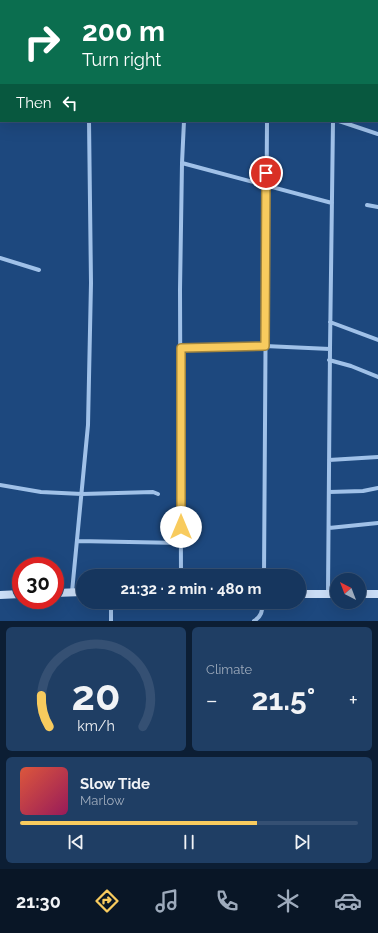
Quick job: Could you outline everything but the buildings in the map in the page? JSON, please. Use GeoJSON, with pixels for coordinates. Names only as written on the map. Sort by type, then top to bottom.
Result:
{"type":"FeatureCollection","features":[{"type":"Feature","properties":{"kind":"main road"},"geometry":{"type":"LineString","coordinates":[[64,592],[76,592]]}},
{"type":"Feature","properties":{"kind":"main road"},"geometry":{"type":"LineString","coordinates":[[306,594],[328,593]]}},
{"type":"Feature","properties":{"kind":"main road"},"geometry":{"type":"LineString","coordinates":[[0,595],[12,594]]}},
{"type":"Feature","properties":{"kind":"main road"},"geometry":{"type":"LineString","coordinates":[[366,594],[378,594]]}},
{"type":"Feature","properties":{"kind":"street"},"geometry":{"type":"LineString","coordinates":[[72,592],[88,425],[91,298],[89,122]]}},
{"type":"Feature","properties":{"kind":"street"},"geometry":{"type":"LineString","coordinates":[[181,569],[182,163],[184,122]]}},
{"type":"Feature","properties":{"kind":"street"},"geometry":{"type":"LineString","coordinates":[[264,569],[266,186],[268,122]]}},
{"type":"Feature","properties":{"kind":"street"},"geometry":{"type":"LineString","coordinates":[[328,593],[333,122]]}},
{"type":"Feature","properties":{"kind":"street"},"geometry":{"type":"LineString","coordinates":[[342,122],[378,134]]}},
{"type":"Feature","properties":{"kind":"street"},"geometry":{"type":"LineString","coordinates":[[182,163],[332,203]]}},
{"type":"Feature","properties":{"kind":"street"},"geometry":{"type":"LineString","coordinates":[[368,205],[378,207]]}},
{"type":"Feature","properties":{"kind":"street"},"geometry":{"type":"LineString","coordinates":[[0,258],[39,270]]}},
{"type":"Feature","properties":{"kind":"street"},"geometry":{"type":"LineString","coordinates":[[330,322],[378,340]]}},
{"type":"Feature","properties":{"kind":"street"},"geometry":{"type":"LineString","coordinates":[[181,348],[265,346],[330,349]]}},
{"type":"Feature","properties":{"kind":"street"},"geometry":{"type":"LineString","coordinates":[[330,360],[351,366],[378,377]]}},
{"type":"Feature","properties":{"kind":"street"},"geometry":{"type":"LineString","coordinates":[[329,460],[378,458]]}},
{"type":"Feature","properties":{"kind":"street"},"geometry":{"type":"LineString","coordinates":[[0,485],[41,492],[82,494],[153,492],[158,494]]}},
{"type":"Feature","properties":{"kind":"street"},"geometry":{"type":"LineString","coordinates":[[329,492],[364,491],[378,488]]}},
{"type":"Feature","properties":{"kind":"street"},"geometry":{"type":"LineString","coordinates":[[329,528],[378,523]]}},
{"type":"Feature","properties":{"kind":"street"},"geometry":{"type":"LineString","coordinates":[[77,541],[181,543]]}},
{"type":"Feature","properties":{"kind":"street"},"geometry":{"type":"LineString","coordinates":[[111,609],[111,621]]}},
{"type":"Feature","properties":{"kind":"street"},"geometry":{"type":"LineString","coordinates":[[254,621],[259,618],[262,609]]}},
{"type":"Feature","properties":{"kind":"route"},"geometry":{"type":"LineString","coordinates":[[181,527],[181,348],[265,346],[266,173]]}}]}
